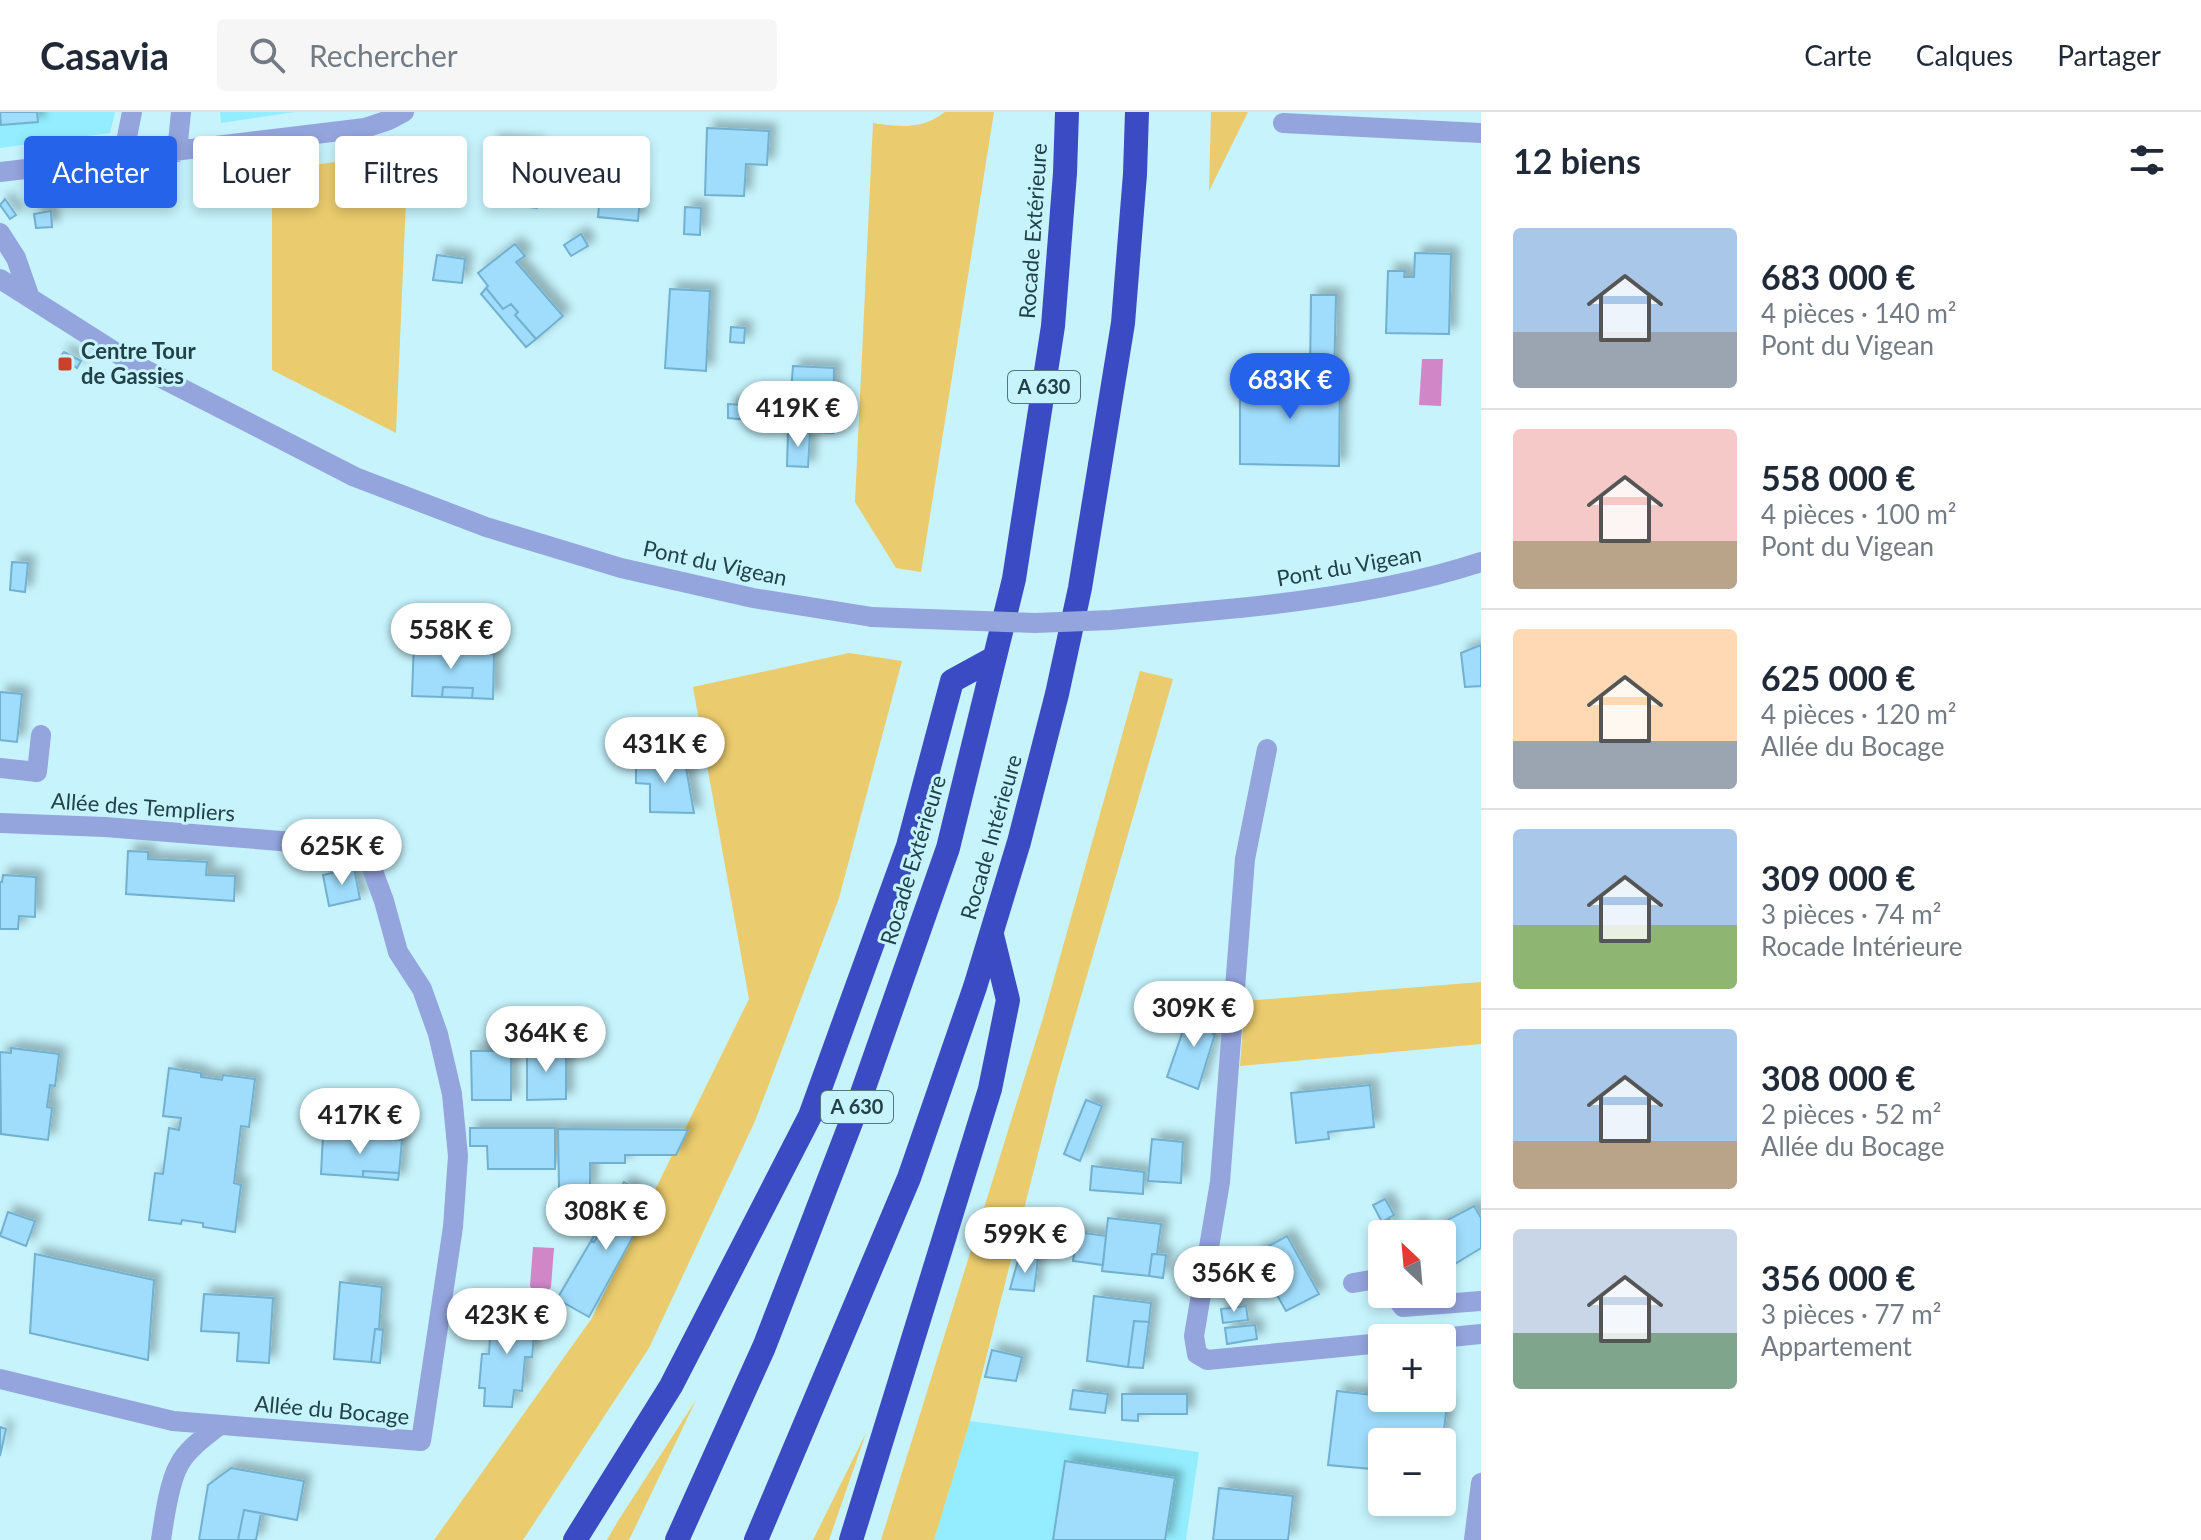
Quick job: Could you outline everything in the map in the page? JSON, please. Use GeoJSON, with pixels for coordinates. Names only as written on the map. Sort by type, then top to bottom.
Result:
{"type":"FeatureCollection","features":[{"type":"Feature","properties":{"kind":"highway","name":"Rocade Extérieure"},"geometry":{"type":"LineString","coordinates":[[677,1540],[764,1347],[860,1099],[948,848],[1014,579],[1053,326],[1067,112]]}},
{"type":"Feature","properties":{"kind":"highway","name":"Rocade Intérieure"},"geometry":{"type":"LineString","coordinates":[[756,1540],[909,1178],[975,987],[1023,827],[1080,588],[1123,323],[1137,112]]}},
{"type":"Feature","properties":{"kind":"highway"},"geometry":{"type":"LineString","coordinates":[[575,1540],[671,1386],[810,1116],[908,846],[952,681],[994,658]]}},
{"type":"Feature","properties":{"kind":"highway"},"geometry":{"type":"LineString","coordinates":[[851,1540],[990,1089],[1008,1000],[992,932]]}},
{"type":"Feature","properties":{"kind":"street"},"geometry":{"type":"LineString","coordinates":[[127,136],[132,112]]}},
{"type":"Feature","properties":{"kind":"street"},"geometry":{"type":"LineString","coordinates":[[181,112],[177,152],[365,128],[404,112]]}},
{"type":"Feature","properties":{"kind":"street"},"geometry":{"type":"LineString","coordinates":[[1283,123],[1481,133]]}},
{"type":"Feature","properties":{"kind":"street"},"geometry":{"type":"LineString","coordinates":[[0,172],[24,169]]}},
{"type":"Feature","properties":{"kind":"street"},"geometry":{"type":"LineString","coordinates":[[0,233],[16,258],[30,298]]}},
{"type":"Feature","properties":{"kind":"street","name":"Pont du Vigean"},"geometry":{"type":"LineString","coordinates":[[0,279],[134,364],[355,477],[486,527],[636,571],[753,598],[872,617],[1035,623],[1111,620],[1304,601],[1420,578],[1481,562]]}},
{"type":"Feature","properties":{"kind":"street"},"geometry":{"type":"LineString","coordinates":[[0,768],[37,772],[41,735]]}},
{"type":"Feature","properties":{"kind":"street"},"geometry":{"type":"LineString","coordinates":[[1267,749],[1245,859],[1220,1182],[1194,1336],[1197,1354],[1207,1360],[1368,1344]]}},
{"type":"Feature","properties":{"kind":"street","name":"Allée des Templiers"},"geometry":{"type":"LineString","coordinates":[[0,823],[105,827],[331,845]]}},
{"type":"Feature","properties":{"kind":"street","name":"Allée du Bocage"},"geometry":{"type":"LineString","coordinates":[[0,1379],[173,1421],[421,1441],[453,1227],[458,1156],[452,1094],[438,1034],[422,989],[398,952],[370,863],[353,845],[331,845]]}},
{"type":"Feature","properties":{"kind":"street"},"geometry":{"type":"LineString","coordinates":[[1353,1283],[1368,1280]]}},
{"type":"Feature","properties":{"kind":"street"},"geometry":{"type":"LineString","coordinates":[[1456,1303],[1481,1301]]}},
{"type":"Feature","properties":{"kind":"street"},"geometry":{"type":"LineString","coordinates":[[1456,1336],[1481,1334]]}},
{"type":"Feature","properties":{"kind":"street"},"geometry":{"type":"LineString","coordinates":[[161,1540],[179,1465],[197,1443],[220,1425]]}},
{"type":"Feature","properties":{"kind":"street"},"geometry":{"type":"LineString","coordinates":[[1474,1540],[1481,1483]]}},
{"type":"Feature","properties":{"kind":"shaded area"},"geometry":{"type":"Polygon","coordinates":[[[0,112],[115,112],[110,133],[24,136],[24,145],[0,148],[0,112]]]}},
{"type":"Feature","properties":{"kind":"shaded area"},"geometry":{"type":"Polygon","coordinates":[[[220,112],[295,112],[221,123],[220,112]]]}},
{"type":"Feature","properties":{"kind":"shaded area"},"geometry":{"type":"Polygon","coordinates":[[[945,112],[994,112],[921,572],[896,568],[855,502],[873,123],[919,124],[945,112]]]}},
{"type":"Feature","properties":{"kind":"shaded area"},"geometry":{"type":"Polygon","coordinates":[[[1211,112],[1248,112],[1209,191],[1211,112]]]}},
{"type":"Feature","properties":{"kind":"shaded area"},"geometry":{"type":"Polygon","coordinates":[[[335,162],[335,208],[406,208],[396,433],[272,370],[272,208],[319,208],[319,164],[335,162]]]}},
{"type":"Feature","properties":{"kind":"shaded area"},"geometry":{"type":"Polygon","coordinates":[[[1422,359],[1443,359],[1441,406],[1419,405],[1422,359]]]}},
{"type":"Feature","properties":{"kind":"shaded area"},"geometry":{"type":"Polygon","coordinates":[[[849,653],[902,661],[839,898],[755,1121],[649,1348],[523,1540],[434,1540],[592,1318],[749,999],[693,687],[849,653]]]}},
{"type":"Feature","properties":{"kind":"shaded area"},"geometry":{"type":"Polygon","coordinates":[[[1140,671],[1173,679],[1057,1079],[970,1421],[934,1540],[881,1540],[1043,1018],[1140,671]]]}},
{"type":"Feature","properties":{"kind":"shaded area"},"geometry":{"type":"Polygon","coordinates":[[[1481,982],[1481,1044],[1240,1066],[1245,1001],[1481,982]]]}},
{"type":"Feature","properties":{"kind":"shaded area"},"geometry":{"type":"Polygon","coordinates":[[[533,1247],[554,1248],[551,1287],[545,1295],[535,1295],[530,1286],[533,1247]]]}},
{"type":"Feature","properties":{"kind":"shaded area"},"geometry":{"type":"Polygon","coordinates":[[[696,1400],[629,1540],[607,1540],[618,1521],[696,1400]]]}},
{"type":"Feature","properties":{"kind":"shaded area"},"geometry":{"type":"Polygon","coordinates":[[[970,1421],[1199,1452],[1186,1540],[934,1540],[970,1421]]]}},
{"type":"Feature","properties":{"kind":"shaded area"},"geometry":{"type":"Polygon","coordinates":[[[866,1433],[829,1540],[813,1540],[866,1433]]]}},
{"type":"Feature","properties":{"kind":"building"},"geometry":{"type":"Polygon","coordinates":[[[0,112],[37,112],[38,122],[1,125],[0,112]]]}},
{"type":"Feature","properties":{"kind":"building"},"geometry":{"type":"Polygon","coordinates":[[[707,128],[769,131],[767,165],[746,164],[744,196],[705,195],[707,128]]]}},
{"type":"Feature","properties":{"kind":"building"},"geometry":{"type":"Polygon","coordinates":[[[5,199],[16,215],[10,219],[0,205],[5,199]]]}},
{"type":"Feature","properties":{"kind":"building"},"geometry":{"type":"Polygon","coordinates":[[[685,207],[701,208],[700,235],[684,234],[685,207]]]}},
{"type":"Feature","properties":{"kind":"building"},"geometry":{"type":"Polygon","coordinates":[[[599,208],[639,208],[638,221],[598,217],[599,208]]]}},
{"type":"Feature","properties":{"kind":"building"},"geometry":{"type":"Polygon","coordinates":[[[51,211],[52,227],[36,228],[34,214],[51,211]]]}},
{"type":"Feature","properties":{"kind":"building"},"geometry":{"type":"Polygon","coordinates":[[[581,234],[588,246],[571,256],[564,245],[581,234]]]}},
{"type":"Feature","properties":{"kind":"building"},"geometry":{"type":"Polygon","coordinates":[[[515,244],[525,256],[516,262],[563,316],[536,339],[515,315],[518,312],[511,304],[503,309],[478,273],[515,244]]]}},
{"type":"Feature","properties":{"kind":"building"},"geometry":{"type":"Polygon","coordinates":[[[1415,253],[1451,254],[1449,334],[1386,333],[1388,271],[1405,271],[1404,277],[1414,277],[1415,253]]]}},
{"type":"Feature","properties":{"kind":"building"},"geometry":{"type":"Polygon","coordinates":[[[437,255],[465,259],[462,283],[433,280],[437,255]]]}},
{"type":"Feature","properties":{"kind":"building"},"geometry":{"type":"Polygon","coordinates":[[[486,288],[503,309],[511,304],[518,312],[515,315],[536,339],[526,347],[481,294],[486,288]]]}},
{"type":"Feature","properties":{"kind":"building"},"geometry":{"type":"Polygon","coordinates":[[[670,289],[710,291],[706,371],[665,368],[670,289]]]}},
{"type":"Feature","properties":{"kind":"building"},"geometry":{"type":"Polygon","coordinates":[[[1311,295],[1336,295],[1334,379],[1310,378],[1311,295]]]}},
{"type":"Feature","properties":{"kind":"building"},"geometry":{"type":"Polygon","coordinates":[[[731,327],[745,328],[744,343],[730,342],[731,327]]]}},
{"type":"Feature","properties":{"kind":"building"},"geometry":{"type":"Polygon","coordinates":[[[64,352],[81,361],[77,368],[60,357],[64,352]]]}},
{"type":"Feature","properties":{"kind":"building"},"geometry":{"type":"Polygon","coordinates":[[[793,366],[834,368],[833,433],[788,431],[793,366]]]}},
{"type":"Feature","properties":{"kind":"building"},"geometry":{"type":"Polygon","coordinates":[[[1240,378],[1340,379],[1339,466],[1240,464],[1240,378]]]}},
{"type":"Feature","properties":{"kind":"building"},"geometry":{"type":"Polygon","coordinates":[[[728,404],[762,406],[758,421],[728,418],[728,404]]]}},
{"type":"Feature","properties":{"kind":"building"},"geometry":{"type":"Polygon","coordinates":[[[788,431],[810,433],[808,467],[787,466],[788,431]]]}},
{"type":"Feature","properties":{"kind":"building"},"geometry":{"type":"Polygon","coordinates":[[[12,562],[28,563],[25,592],[10,590],[12,562]]]}},
{"type":"Feature","properties":{"kind":"building"},"geometry":{"type":"Polygon","coordinates":[[[414,641],[445,643],[445,651],[494,654],[493,699],[472,698],[473,688],[443,687],[442,697],[412,696],[414,641]]]}},
{"type":"Feature","properties":{"kind":"building"},"geometry":{"type":"Polygon","coordinates":[[[1481,645],[1481,686],[1465,687],[1461,653],[1481,645]]]}},
{"type":"Feature","properties":{"kind":"building"},"geometry":{"type":"Polygon","coordinates":[[[443,687],[473,688],[472,698],[442,697],[443,687]]]}},
{"type":"Feature","properties":{"kind":"building"},"geometry":{"type":"Polygon","coordinates":[[[0,692],[22,694],[17,742],[0,740],[0,692]]]}},
{"type":"Feature","properties":{"kind":"building"},"geometry":{"type":"Polygon","coordinates":[[[636,752],[648,752],[648,761],[685,762],[694,813],[650,812],[650,784],[636,783],[636,752]]]}},
{"type":"Feature","properties":{"kind":"building"},"geometry":{"type":"Polygon","coordinates":[[[648,752],[659,753],[660,762],[648,761],[648,752]]]}},
{"type":"Feature","properties":{"kind":"building"},"geometry":{"type":"Polygon","coordinates":[[[128,851],[148,852],[148,859],[207,862],[206,875],[235,876],[234,901],[126,894],[128,851]]]}},
{"type":"Feature","properties":{"kind":"building"},"geometry":{"type":"Polygon","coordinates":[[[354,868],[360,899],[329,906],[323,875],[354,868]]]}},
{"type":"Feature","properties":{"kind":"building"},"geometry":{"type":"Polygon","coordinates":[[[3,875],[36,877],[35,917],[19,916],[18,929],[0,929],[0,882],[3,875]]]}},
{"type":"Feature","properties":{"kind":"building"},"geometry":{"type":"Polygon","coordinates":[[[1194,1008],[1219,1016],[1198,1089],[1167,1077],[1194,1008]]]}},
{"type":"Feature","properties":{"kind":"building"},"geometry":{"type":"Polygon","coordinates":[[[11,1048],[59,1054],[55,1086],[50,1085],[47,1107],[52,1108],[48,1140],[1,1134],[0,1052],[11,1053],[11,1048]]]}},
{"type":"Feature","properties":{"kind":"building"},"geometry":{"type":"Polygon","coordinates":[[[566,1049],[566,1099],[527,1100],[527,1050],[566,1049]]]}},
{"type":"Feature","properties":{"kind":"building"},"geometry":{"type":"Polygon","coordinates":[[[471,1051],[511,1051],[511,1100],[472,1100],[471,1051]]]}},
{"type":"Feature","properties":{"kind":"building"},"geometry":{"type":"Polygon","coordinates":[[[169,1068],[222,1080],[223,1075],[255,1079],[249,1127],[241,1126],[234,1183],[241,1185],[235,1232],[182,1220],[181,1224],[149,1220],[155,1173],[163,1174],[169,1128],[179,1130],[181,1118],[163,1116],[169,1068]]]}},
{"type":"Feature","properties":{"kind":"building"},"geometry":{"type":"Polygon","coordinates":[[[1370,1085],[1374,1127],[1328,1132],[1329,1139],[1296,1143],[1291,1093],[1370,1085]]]}},
{"type":"Feature","properties":{"kind":"building"},"geometry":{"type":"Polygon","coordinates":[[[1086,1100],[1102,1106],[1080,1161],[1064,1154],[1086,1100]]]}},
{"type":"Feature","properties":{"kind":"building"},"geometry":{"type":"Polygon","coordinates":[[[470,1128],[555,1128],[555,1169],[488,1169],[487,1146],[470,1146],[470,1128]]]}},
{"type":"Feature","properties":{"kind":"building"},"geometry":{"type":"Polygon","coordinates":[[[558,1129],[688,1130],[676,1155],[625,1155],[625,1163],[590,1163],[590,1189],[559,1189],[558,1129]]]}},
{"type":"Feature","properties":{"kind":"building"},"geometry":{"type":"Polygon","coordinates":[[[323,1135],[402,1140],[399,1173],[363,1171],[363,1177],[321,1174],[323,1135]]]}},
{"type":"Feature","properties":{"kind":"building"},"geometry":{"type":"Polygon","coordinates":[[[1152,1139],[1183,1142],[1181,1183],[1148,1181],[1152,1139]]]}},
{"type":"Feature","properties":{"kind":"building"},"geometry":{"type":"Polygon","coordinates":[[[1092,1166],[1144,1172],[1143,1194],[1090,1190],[1092,1166]]]}},
{"type":"Feature","properties":{"kind":"building"},"geometry":{"type":"Polygon","coordinates":[[[363,1171],[399,1173],[398,1180],[363,1177],[363,1171]]]}},
{"type":"Feature","properties":{"kind":"building"},"geometry":{"type":"Polygon","coordinates":[[[624,1182],[627,1184],[594,1242],[591,1241],[624,1182]]]}},
{"type":"Feature","properties":{"kind":"building"},"geometry":{"type":"Polygon","coordinates":[[[627,1184],[654,1198],[589,1317],[557,1299],[627,1184]]]}},
{"type":"Feature","properties":{"kind":"building"},"geometry":{"type":"Polygon","coordinates":[[[1385,1199],[1394,1215],[1381,1220],[1373,1205],[1385,1199]]]}},
{"type":"Feature","properties":{"kind":"building"},"geometry":{"type":"Polygon","coordinates":[[[1474,1206],[1481,1218],[1481,1248],[1456,1263],[1456,1220],[1448,1220],[1474,1206]]]}},
{"type":"Feature","properties":{"kind":"building"},"geometry":{"type":"Polygon","coordinates":[[[8,1212],[35,1221],[26,1246],[0,1236],[8,1212]]]}},
{"type":"Feature","properties":{"kind":"building"},"geometry":{"type":"Polygon","coordinates":[[[1108,1218],[1161,1224],[1157,1254],[1152,1254],[1149,1276],[1102,1271],[1108,1218]]]}},
{"type":"Feature","properties":{"kind":"building"},"geometry":{"type":"Polygon","coordinates":[[[1077,1232],[1106,1236],[1103,1265],[1073,1261],[1077,1232]]]}},
{"type":"Feature","properties":{"kind":"building"},"geometry":{"type":"Polygon","coordinates":[[[1287,1236],[1319,1294],[1286,1311],[1254,1254],[1287,1236]]]}},
{"type":"Feature","properties":{"kind":"building"},"geometry":{"type":"Polygon","coordinates":[[[35,1254],[154,1280],[148,1360],[30,1333],[35,1254]]]}},
{"type":"Feature","properties":{"kind":"building"},"geometry":{"type":"Polygon","coordinates":[[[1152,1254],[1166,1255],[1163,1278],[1149,1276],[1152,1254]]]}},
{"type":"Feature","properties":{"kind":"building"},"geometry":{"type":"Polygon","coordinates":[[[1019,1257],[1038,1259],[1034,1291],[1010,1289],[1019,1257]]]}},
{"type":"Feature","properties":{"kind":"building"},"geometry":{"type":"Polygon","coordinates":[[[340,1282],[382,1287],[379,1329],[375,1329],[371,1362],[334,1359],[340,1282]]]}},
{"type":"Feature","properties":{"kind":"building"},"geometry":{"type":"Polygon","coordinates":[[[204,1294],[273,1298],[269,1363],[237,1361],[239,1333],[201,1331],[204,1294]]]}},
{"type":"Feature","properties":{"kind":"building"},"geometry":{"type":"Polygon","coordinates":[[[1094,1296],[1151,1303],[1149,1322],[1134,1321],[1128,1367],[1087,1361],[1094,1296]]]}},
{"type":"Feature","properties":{"kind":"building"},"geometry":{"type":"Polygon","coordinates":[[[500,1304],[529,1306],[527,1323],[535,1324],[532,1357],[525,1357],[522,1391],[514,1390],[512,1407],[484,1406],[485,1388],[479,1388],[482,1354],[489,1354],[491,1321],[499,1321],[500,1304]]]}},
{"type":"Feature","properties":{"kind":"building"},"geometry":{"type":"Polygon","coordinates":[[[1246,1306],[1248,1320],[1223,1323],[1221,1309],[1246,1306]]]}},
{"type":"Feature","properties":{"kind":"building"},"geometry":{"type":"Polygon","coordinates":[[[1134,1321],[1149,1322],[1143,1368],[1128,1367],[1134,1321]]]}},
{"type":"Feature","properties":{"kind":"building"},"geometry":{"type":"Polygon","coordinates":[[[1255,1325],[1257,1339],[1227,1344],[1225,1328],[1255,1325]]]}},
{"type":"Feature","properties":{"kind":"building"},"geometry":{"type":"Polygon","coordinates":[[[375,1329],[383,1330],[380,1363],[371,1362],[375,1329]]]}},
{"type":"Feature","properties":{"kind":"building"},"geometry":{"type":"Polygon","coordinates":[[[992,1350],[1022,1357],[1016,1381],[985,1377],[992,1350]]]}},
{"type":"Feature","properties":{"kind":"building"},"geometry":{"type":"Polygon","coordinates":[[[1073,1390],[1108,1394],[1105,1413],[1070,1409],[1073,1390]]]}},
{"type":"Feature","properties":{"kind":"building"},"geometry":{"type":"Polygon","coordinates":[[[1337,1391],[1368,1394],[1368,1412],[1446,1412],[1444,1428],[1368,1428],[1368,1469],[1328,1465],[1337,1391]]]}},
{"type":"Feature","properties":{"kind":"building"},"geometry":{"type":"Polygon","coordinates":[[[1122,1394],[1187,1394],[1187,1414],[1138,1414],[1138,1421],[1122,1420],[1122,1394]]]}},
{"type":"Feature","properties":{"kind":"building"},"geometry":{"type":"Polygon","coordinates":[[[0,1427],[6,1429],[0,1456],[0,1427]]]}},
{"type":"Feature","properties":{"kind":"building"},"geometry":{"type":"Polygon","coordinates":[[[1065,1461],[1175,1478],[1165,1540],[1053,1540],[1065,1461]]]}},
{"type":"Feature","properties":{"kind":"building"},"geometry":{"type":"Polygon","coordinates":[[[231,1468],[304,1481],[297,1520],[244,1510],[238,1540],[199,1540],[208,1485],[231,1468]]]}},
{"type":"Feature","properties":{"kind":"building"},"geometry":{"type":"Polygon","coordinates":[[[1219,1488],[1293,1496],[1288,1540],[1213,1540],[1219,1488]]]}},
{"type":"Feature","properties":{"kind":"building"},"geometry":{"type":"Polygon","coordinates":[[[244,1510],[261,1513],[256,1540],[238,1540],[244,1510]]]}},
{"type":"Feature","properties":{"kind":"place","name":"Centre Tour de Gassies"},"geometry":{"type":"Point","coordinates":[65,364]}}]}
